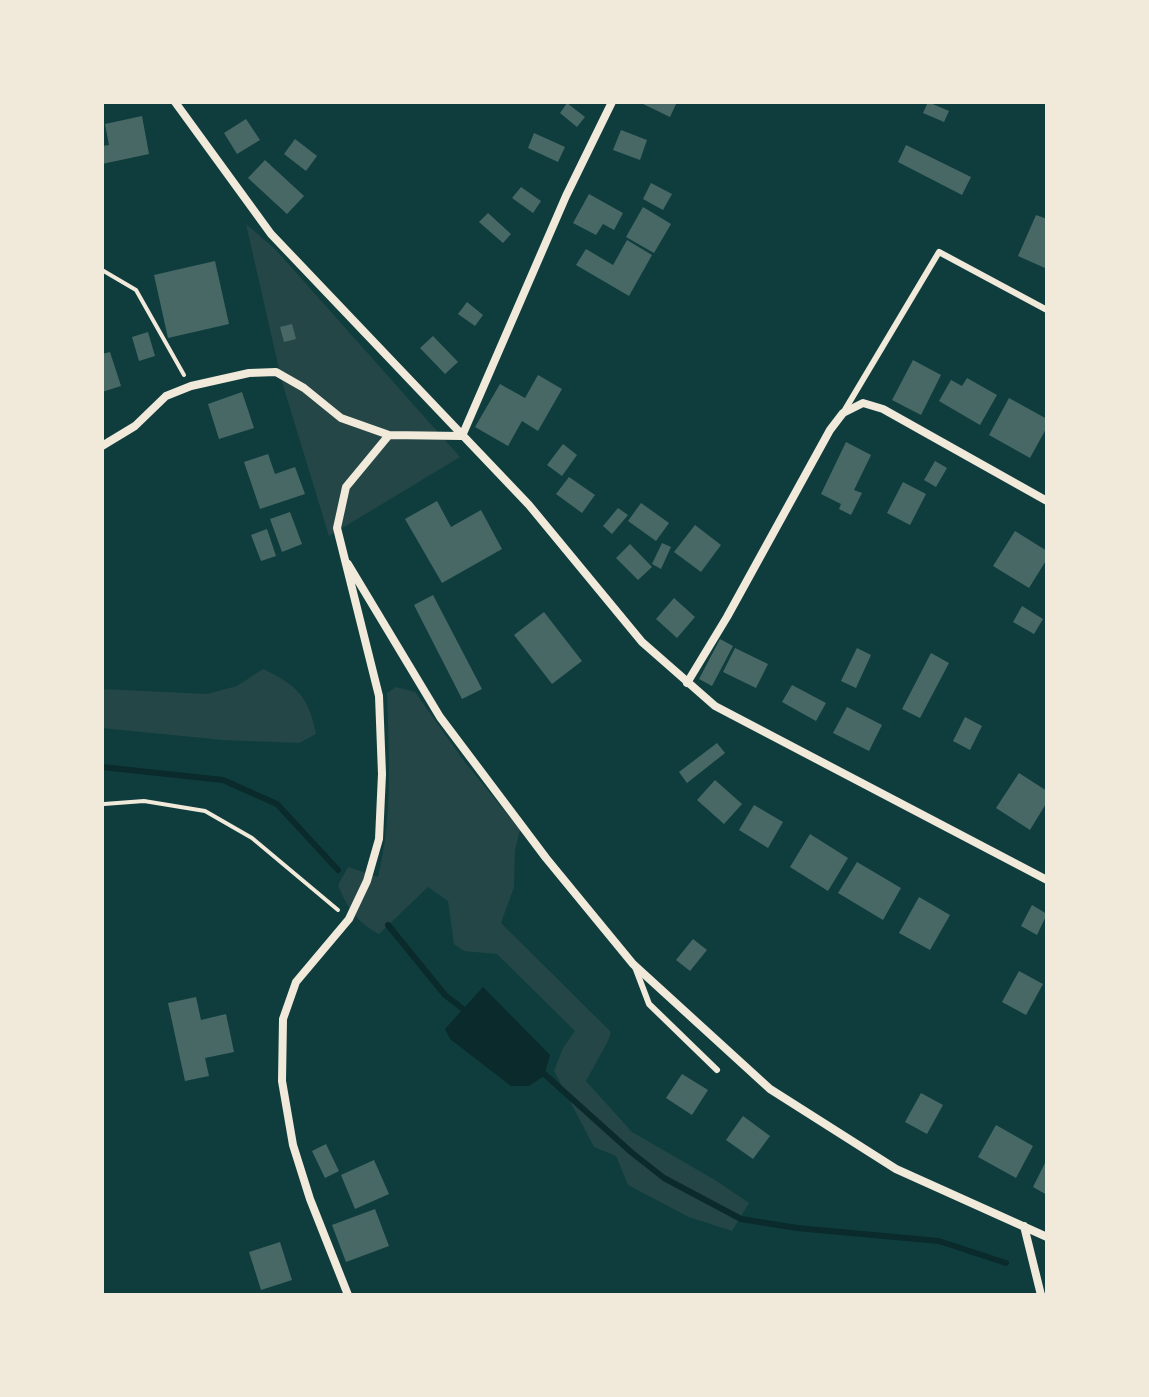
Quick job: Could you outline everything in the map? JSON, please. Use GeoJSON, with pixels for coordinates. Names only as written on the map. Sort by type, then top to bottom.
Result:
{"type":"FeatureCollection","features":[{"type":"Feature","properties":{"kind":"street"},"geometry":{"type":"LineString","coordinates":[[175,102],[271,234],[529,505],[642,642],[687,683],[715,706],[1047,880]]}},
{"type":"Feature","properties":{"kind":"street"},"geometry":{"type":"LineString","coordinates":[[462,436],[566,196],[612,102]]}},
{"type":"Feature","properties":{"kind":"street"},"geometry":{"type":"LineString","coordinates":[[102,446],[135,426],[166,396],[191,386],[249,373],[276,372],[304,388],[341,418],[389,435],[462,436]]}},
{"type":"Feature","properties":{"kind":"street"},"geometry":{"type":"LineString","coordinates":[[687,683],[830,430],[843,413],[863,403],[883,409],[1047,501]]}},
{"type":"Feature","properties":{"kind":"street"},"geometry":{"type":"LineString","coordinates":[[348,1295],[310,1199],[293,1145],[282,1081],[283,1019],[296,982],[349,919],[367,881],[379,839],[382,774],[379,696],[337,528],[346,487],[389,435]]}},
{"type":"Feature","properties":{"kind":"street"},"geometry":{"type":"LineString","coordinates":[[344,556],[440,717],[546,858],[633,964],[770,1089],[896,1169],[1047,1237]]}},
{"type":"Feature","properties":{"kind":"street"},"geometry":{"type":"LineString","coordinates":[[1024,1226],[1041,1295]]}},
{"type":"Feature","properties":{"kind":"lane"},"geometry":{"type":"LineString","coordinates":[[843,413],[939,252],[1047,310]]}},
{"type":"Feature","properties":{"kind":"lane"},"geometry":{"type":"LineString","coordinates":[[633,964],[649,1004],[717,1070]]}},
{"type":"Feature","properties":{"kind":"path"},"geometry":{"type":"LineString","coordinates":[[102,270],[136,290],[191,386]]}},
{"type":"Feature","properties":{"kind":"path"},"geometry":{"type":"LineString","coordinates":[[104,804],[144,801],[205,811],[252,838],[349,919]]}},
{"type":"Feature","properties":{"kind":"shaded area"},"geometry":{"type":"Polygon","coordinates":[[[246,224],[276,250],[460,457],[329,536],[282,382],[246,224]]]}},
{"type":"Feature","properties":{"kind":"shaded area"},"geometry":{"type":"Polygon","coordinates":[[[263,669],[300,694],[310,710],[316,734],[299,743],[223,740],[102,728],[102,689],[207,694],[237,686],[263,669]]]}},
{"type":"Feature","properties":{"kind":"shaded area"},"geometry":{"type":"Polygon","coordinates":[[[396,687],[415,692],[464,761],[520,830],[515,850],[514,887],[501,923],[611,1032],[586,1081],[632,1132],[749,1203],[732,1231],[689,1217],[628,1185],[616,1156],[594,1147],[554,1071],[563,1048],[575,1031],[497,954],[464,951],[454,944],[448,901],[428,887],[379,934],[365,925],[349,907],[338,885],[348,867],[378,877],[383,854],[388,808],[387,693],[396,687]]]}},
{"type":"Feature","properties":{"kind":"shaded area"},"geometry":{"type":"Polygon","coordinates":[[[483,987],[550,1055],[544,1076],[529,1086],[511,1086],[450,1039],[445,1029],[483,987]]]}},
{"type":"Feature","properties":{"kind":"building"},"geometry":{"type":"Polygon","coordinates":[[[639,102],[677,102],[670,117],[639,102]]]}},
{"type":"Feature","properties":{"kind":"building"},"geometry":{"type":"Polygon","coordinates":[[[928,102],[949,111],[944,122],[923,113],[928,102]]]}},
{"type":"Feature","properties":{"kind":"building"},"geometry":{"type":"Polygon","coordinates":[[[567,103],[585,117],[577,127],[560,113],[567,103]]]}},
{"type":"Feature","properties":{"kind":"building"},"geometry":{"type":"Polygon","coordinates":[[[142,116],[149,154],[102,164],[102,146],[109,145],[105,124],[142,116]]]}},
{"type":"Feature","properties":{"kind":"building"},"geometry":{"type":"Polygon","coordinates":[[[246,119],[260,140],[237,154],[224,133],[246,119]]]}},
{"type":"Feature","properties":{"kind":"building"},"geometry":{"type":"Polygon","coordinates":[[[621,130],[647,140],[640,160],[613,150],[621,130]]]}},
{"type":"Feature","properties":{"kind":"building"},"geometry":{"type":"Polygon","coordinates":[[[534,133],[565,147],[558,162],[528,148],[534,133]]]}},
{"type":"Feature","properties":{"kind":"building"},"geometry":{"type":"Polygon","coordinates":[[[295,139],[317,156],[306,171],[284,154],[295,139]]]}},
{"type":"Feature","properties":{"kind":"building"},"geometry":{"type":"Polygon","coordinates":[[[906,145],[971,177],[962,195],[898,162],[906,145]]]}},
{"type":"Feature","properties":{"kind":"building"},"geometry":{"type":"Polygon","coordinates":[[[265,160],[304,196],[287,214],[248,178],[265,160]]]}},
{"type":"Feature","properties":{"kind":"building"},"geometry":{"type":"Polygon","coordinates":[[[651,183],[672,194],[663,210],[643,199],[651,183]]]}},
{"type":"Feature","properties":{"kind":"building"},"geometry":{"type":"Polygon","coordinates":[[[521,187],[541,201],[533,213],[512,198],[521,187]]]}},
{"type":"Feature","properties":{"kind":"building"},"geometry":{"type":"Polygon","coordinates":[[[589,194],[623,213],[614,230],[603,224],[596,235],[573,223],[589,194]]]}},
{"type":"Feature","properties":{"kind":"building"},"geometry":{"type":"Polygon","coordinates":[[[643,207],[671,224],[654,253],[626,237],[643,207]]]}},
{"type":"Feature","properties":{"kind":"building"},"geometry":{"type":"Polygon","coordinates":[[[488,213],[511,234],[503,243],[479,222],[488,213]]]}},
{"type":"Feature","properties":{"kind":"building"},"geometry":{"type":"Polygon","coordinates":[[[1036,215],[1047,219],[1045,268],[1018,256],[1036,215]]]}},
{"type":"Feature","properties":{"kind":"building"},"geometry":{"type":"Polygon","coordinates":[[[627,240],[652,255],[629,296],[576,265],[586,249],[613,265],[627,240]]]}},
{"type":"Feature","properties":{"kind":"building"},"geometry":{"type":"Polygon","coordinates":[[[215,261],[229,324],[168,338],[154,275],[215,261]]]}},
{"type":"Feature","properties":{"kind":"building"},"geometry":{"type":"Polygon","coordinates":[[[467,302],[483,315],[475,326],[458,314],[467,302]]]}},
{"type":"Feature","properties":{"kind":"building"},"geometry":{"type":"Polygon","coordinates":[[[292,324],[296,339],[284,342],[280,327],[292,324]]]}},
{"type":"Feature","properties":{"kind":"building"},"geometry":{"type":"Polygon","coordinates":[[[148,332],[155,356],[139,361],[132,337],[148,332]]]}},
{"type":"Feature","properties":{"kind":"building"},"geometry":{"type":"Polygon","coordinates":[[[433,336],[458,362],[445,374],[420,348],[433,336]]]}},
{"type":"Feature","properties":{"kind":"building"},"geometry":{"type":"Polygon","coordinates":[[[110,352],[121,386],[102,392],[102,354],[110,352]]]}},
{"type":"Feature","properties":{"kind":"building"},"geometry":{"type":"Polygon","coordinates":[[[913,360],[941,375],[921,415],[892,400],[913,360]]]}},
{"type":"Feature","properties":{"kind":"building"},"geometry":{"type":"Polygon","coordinates":[[[538,375],[562,389],[538,431],[522,421],[508,446],[475,427],[500,384],[525,398],[538,375]]]}},
{"type":"Feature","properties":{"kind":"building"},"geometry":{"type":"Polygon","coordinates":[[[967,378],[997,395],[980,425],[939,401],[951,380],[962,386],[967,378]]]}},
{"type":"Feature","properties":{"kind":"building"},"geometry":{"type":"Polygon","coordinates":[[[242,392],[254,428],[219,439],[208,404],[242,392]]]}},
{"type":"Feature","properties":{"kind":"building"},"geometry":{"type":"Polygon","coordinates":[[[1009,398],[1047,419],[1047,427],[1030,458],[989,435],[1009,398]]]}},
{"type":"Feature","properties":{"kind":"building"},"geometry":{"type":"Polygon","coordinates":[[[846,442],[871,455],[854,490],[862,493],[851,515],[839,509],[841,504],[821,494],[846,442]]]}},
{"type":"Feature","properties":{"kind":"building"},"geometry":{"type":"Polygon","coordinates":[[[563,444],[577,455],[562,476],[547,465],[563,444]]]}},
{"type":"Feature","properties":{"kind":"building"},"geometry":{"type":"Polygon","coordinates":[[[268,454],[275,474],[295,467],[305,494],[260,509],[244,462],[268,454]]]}},
{"type":"Feature","properties":{"kind":"building"},"geometry":{"type":"Polygon","coordinates":[[[935,461],[947,468],[936,487],[924,480],[935,461]]]}},
{"type":"Feature","properties":{"kind":"building"},"geometry":{"type":"Polygon","coordinates":[[[569,477],[595,495],[582,513],[556,494],[569,477]]]}},
{"type":"Feature","properties":{"kind":"building"},"geometry":{"type":"Polygon","coordinates":[[[903,482],[926,494],[910,525],[887,513],[903,482]]]}},
{"type":"Feature","properties":{"kind":"building"},"geometry":{"type":"Polygon","coordinates":[[[437,501],[451,527],[481,510],[502,549],[442,583],[405,519],[437,501]]]}},
{"type":"Feature","properties":{"kind":"building"},"geometry":{"type":"Polygon","coordinates":[[[641,503],[669,523],[656,541],[628,521],[641,503]]]}},
{"type":"Feature","properties":{"kind":"building"},"geometry":{"type":"Polygon","coordinates":[[[618,508],[628,515],[612,534],[603,526],[618,508]]]}},
{"type":"Feature","properties":{"kind":"building"},"geometry":{"type":"Polygon","coordinates":[[[290,512],[302,544],[282,552],[270,519],[290,512]]]}},
{"type":"Feature","properties":{"kind":"building"},"geometry":{"type":"Polygon","coordinates":[[[695,525],[721,545],[701,572],[674,552],[695,525]]]}},
{"type":"Feature","properties":{"kind":"building"},"geometry":{"type":"Polygon","coordinates":[[[267,529],[276,556],[261,561],[251,535],[267,529]]]}},
{"type":"Feature","properties":{"kind":"building"},"geometry":{"type":"Polygon","coordinates":[[[1015,531],[1047,551],[1047,559],[1029,588],[993,566],[1015,531]]]}},
{"type":"Feature","properties":{"kind":"building"},"geometry":{"type":"Polygon","coordinates":[[[662,543],[671,547],[661,569],[652,564],[662,543]]]}},
{"type":"Feature","properties":{"kind":"building"},"geometry":{"type":"Polygon","coordinates":[[[630,544],[652,567],[638,580],[616,558],[630,544]]]}},
{"type":"Feature","properties":{"kind":"building"},"geometry":{"type":"Polygon","coordinates":[[[433,595],[482,689],[462,699],[414,605],[433,595]]]}},
{"type":"Feature","properties":{"kind":"building"},"geometry":{"type":"Polygon","coordinates":[[[674,598],[695,617],[677,638],[656,619],[674,598]]]}},
{"type":"Feature","properties":{"kind":"building"},"geometry":{"type":"Polygon","coordinates":[[[1022,606],[1043,619],[1034,634],[1013,622],[1022,606]]]}},
{"type":"Feature","properties":{"kind":"building"},"geometry":{"type":"Polygon","coordinates":[[[544,612],[582,661],[552,684],[514,635],[544,612]]]}},
{"type":"Feature","properties":{"kind":"building"},"geometry":{"type":"Polygon","coordinates":[[[720,639],[733,646],[712,686],[699,679],[720,639]]]}},
{"type":"Feature","properties":{"kind":"building"},"geometry":{"type":"Polygon","coordinates":[[[735,648],[768,664],[756,688],[723,672],[735,648]]]}},
{"type":"Feature","properties":{"kind":"building"},"geometry":{"type":"Polygon","coordinates":[[[857,648],[871,655],[856,688],[841,681],[857,648]]]}},
{"type":"Feature","properties":{"kind":"building"},"geometry":{"type":"Polygon","coordinates":[[[931,653],[949,663],[920,718],[902,709],[931,653]]]}},
{"type":"Feature","properties":{"kind":"building"},"geometry":{"type":"Polygon","coordinates":[[[792,685],[826,703],[816,721],[782,702],[792,685]]]}},
{"type":"Feature","properties":{"kind":"building"},"geometry":{"type":"Polygon","coordinates":[[[847,707],[882,725],[869,751],[833,733],[847,707]]]}},
{"type":"Feature","properties":{"kind":"building"},"geometry":{"type":"Polygon","coordinates":[[[965,717],[982,726],[970,750],[953,741],[965,717]]]}},
{"type":"Feature","properties":{"kind":"building"},"geometry":{"type":"Polygon","coordinates":[[[717,743],[725,753],[687,783],[679,772],[717,743]]]}},
{"type":"Feature","properties":{"kind":"building"},"geometry":{"type":"Polygon","coordinates":[[[1019,773],[1047,791],[1047,802],[1030,830],[996,808],[1019,773]]]}},
{"type":"Feature","properties":{"kind":"building"},"geometry":{"type":"Polygon","coordinates":[[[715,780],[742,804],[724,824],[697,800],[715,780]]]}},
{"type":"Feature","properties":{"kind":"building"},"geometry":{"type":"Polygon","coordinates":[[[754,805],[783,822],[768,848],[739,830],[754,805]]]}},
{"type":"Feature","properties":{"kind":"building"},"geometry":{"type":"Polygon","coordinates":[[[810,834],[848,858],[828,891],[790,867],[810,834]]]}},
{"type":"Feature","properties":{"kind":"building"},"geometry":{"type":"Polygon","coordinates":[[[857,862],[901,888],[883,920],[838,893],[857,862]]]}},
{"type":"Feature","properties":{"kind":"building"},"geometry":{"type":"Polygon","coordinates":[[[919,897],[950,915],[930,950],[899,933],[919,897]]]}},
{"type":"Feature","properties":{"kind":"building"},"geometry":{"type":"Polygon","coordinates":[[[1032,905],[1047,914],[1037,935],[1021,926],[1032,905]]]}},
{"type":"Feature","properties":{"kind":"building"},"geometry":{"type":"Polygon","coordinates":[[[693,939],[707,950],[690,971],[676,960],[693,939]]]}},
{"type":"Feature","properties":{"kind":"building"},"geometry":{"type":"Polygon","coordinates":[[[1019,971],[1043,984],[1026,1015],[1002,1002],[1019,971]]]}},
{"type":"Feature","properties":{"kind":"building"},"geometry":{"type":"Polygon","coordinates":[[[196,997],[201,1020],[226,1014],[234,1052],[205,1058],[209,1076],[185,1081],[168,1003],[196,997]]]}},
{"type":"Feature","properties":{"kind":"building"},"geometry":{"type":"Polygon","coordinates":[[[682,1074],[708,1090],[692,1115],[666,1098],[682,1074]]]}},
{"type":"Feature","properties":{"kind":"building"},"geometry":{"type":"Polygon","coordinates":[[[921,1093],[943,1105],[927,1134],[905,1122],[921,1093]]]}},
{"type":"Feature","properties":{"kind":"building"},"geometry":{"type":"Polygon","coordinates":[[[743,1116],[770,1136],[753,1159],[726,1140],[743,1116]]]}},
{"type":"Feature","properties":{"kind":"building"},"geometry":{"type":"Polygon","coordinates":[[[996,1125],[1033,1146],[1016,1178],[978,1157],[996,1125]]]}},
{"type":"Feature","properties":{"kind":"building"},"geometry":{"type":"Polygon","coordinates":[[[326,1144],[339,1171],[325,1178],[312,1151],[326,1144]]]}},
{"type":"Feature","properties":{"kind":"building"},"geometry":{"type":"Polygon","coordinates":[[[1047,1159],[1047,1195],[1033,1187],[1047,1159]]]}},
{"type":"Feature","properties":{"kind":"building"},"geometry":{"type":"Polygon","coordinates":[[[374,1160],[389,1194],[355,1209],[341,1175],[374,1160]]]}},
{"type":"Feature","properties":{"kind":"building"},"geometry":{"type":"Polygon","coordinates":[[[375,1209],[389,1246],[346,1262],[332,1225],[375,1209]]]}},
{"type":"Feature","properties":{"kind":"building"},"geometry":{"type":"Polygon","coordinates":[[[280,1242],[292,1280],[261,1290],[249,1252],[280,1242]]]}},
{"type":"Feature","properties":{"kind":"waterway"},"geometry":{"type":"LineString","coordinates":[[102,767],[223,780],[277,804],[338,870]]}},
{"type":"Feature","properties":{"kind":"waterway"},"geometry":{"type":"LineString","coordinates":[[388,925],[445,995],[467,1012]]}},
{"type":"Feature","properties":{"kind":"waterway"},"geometry":{"type":"LineString","coordinates":[[541,1071],[664,1178],[741,1219],[797,1228],[939,1241],[1006,1263]]}}]}
